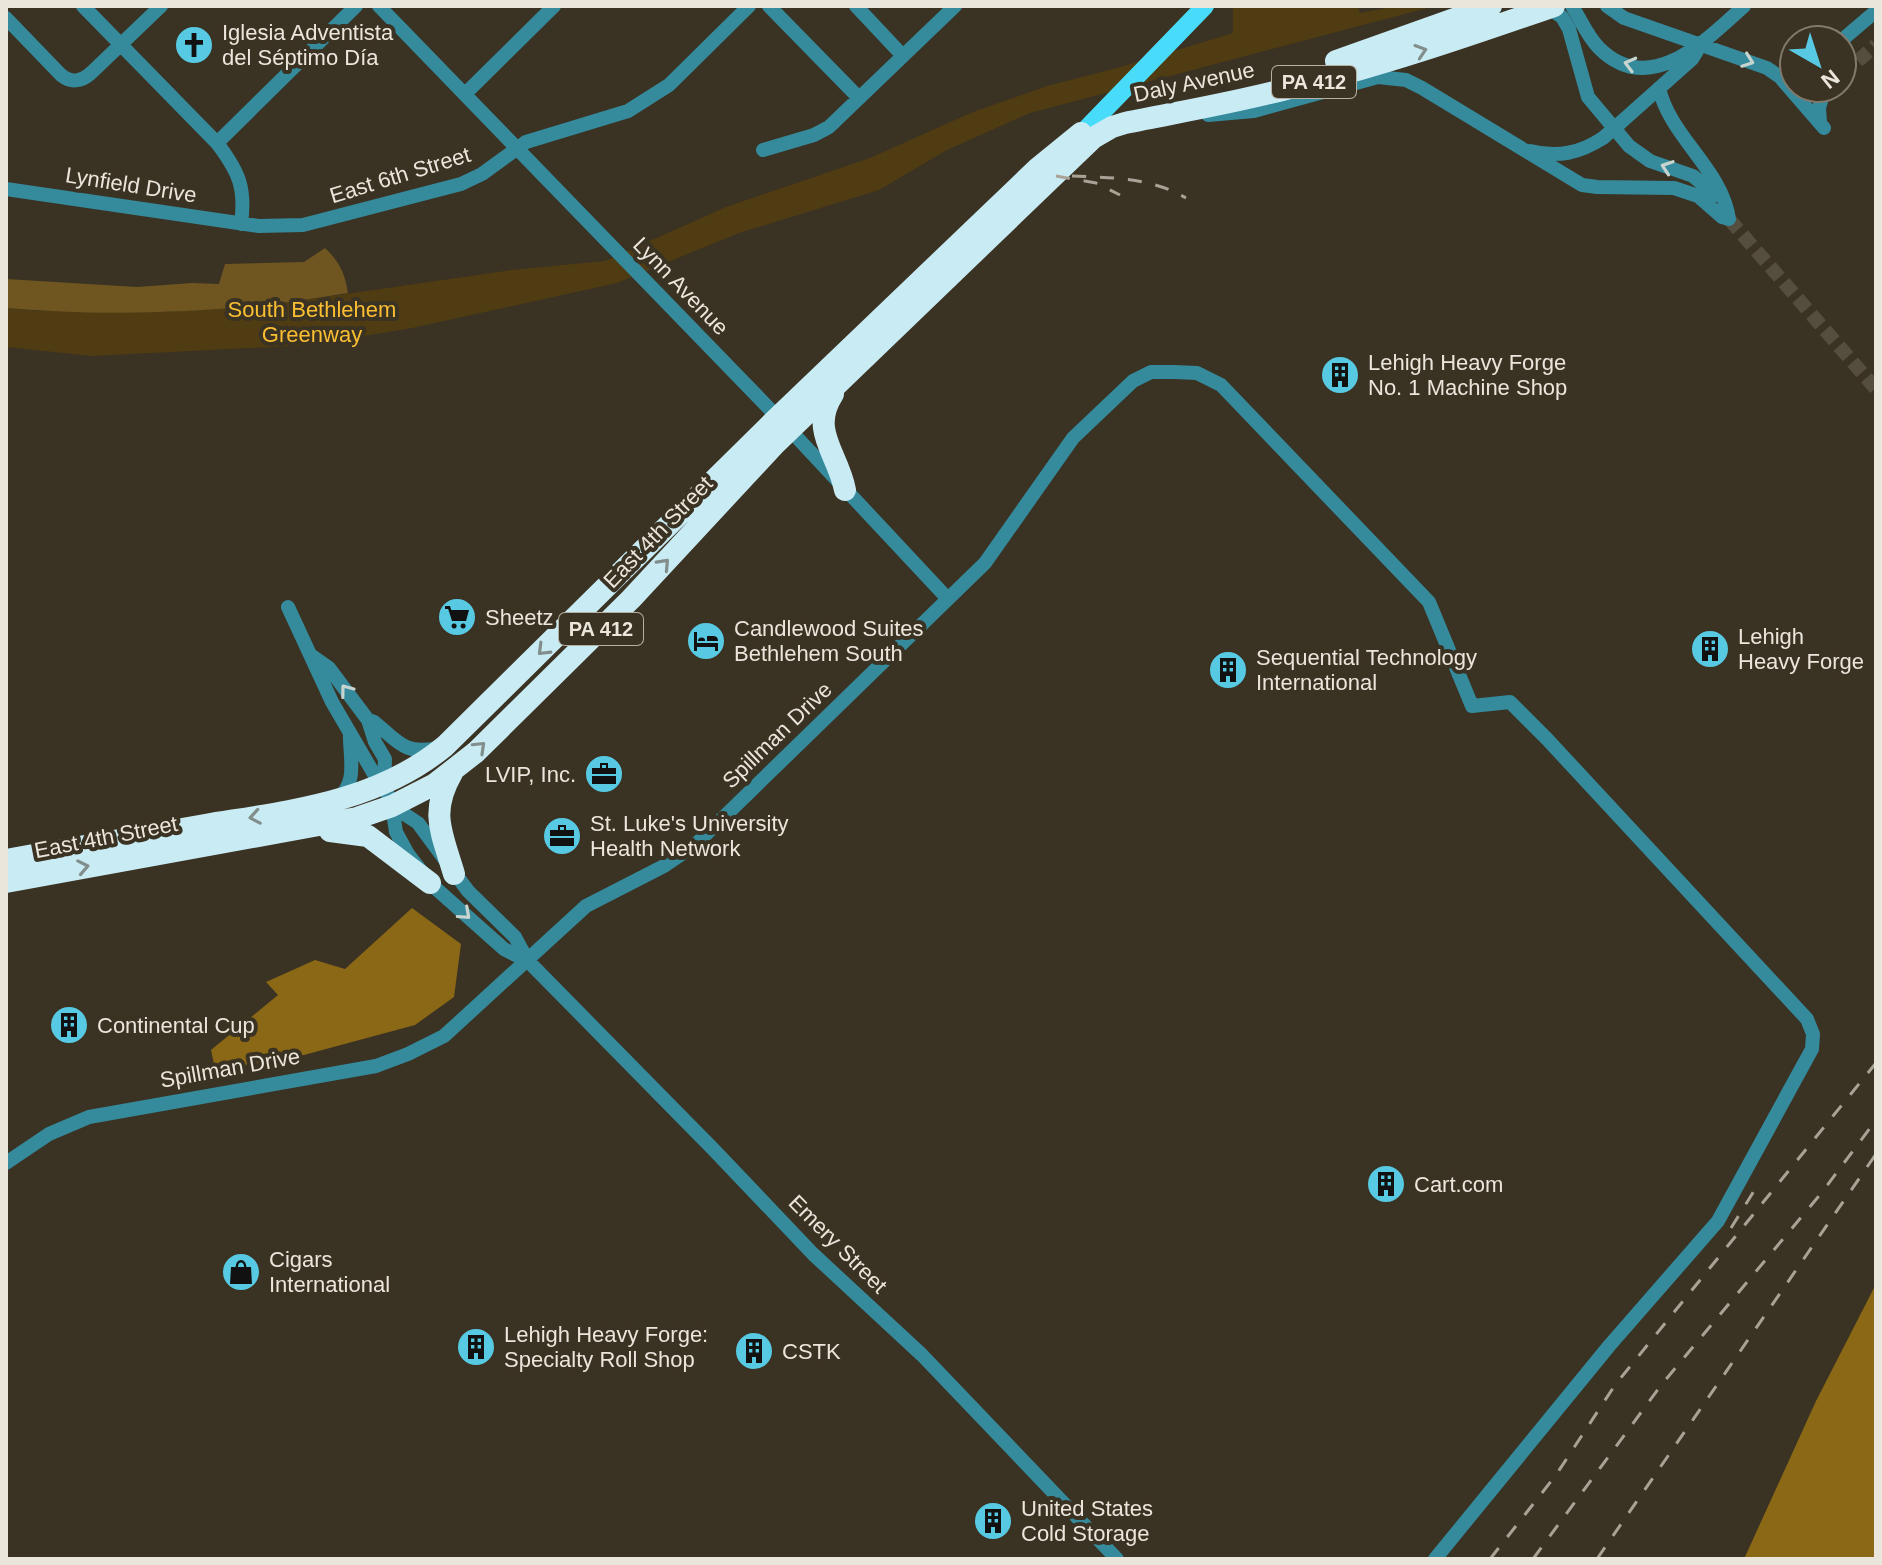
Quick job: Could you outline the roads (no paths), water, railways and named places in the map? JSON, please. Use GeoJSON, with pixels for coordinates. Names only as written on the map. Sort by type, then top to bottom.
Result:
{"type":"FeatureCollection","features":[{"type":"Feature","properties":{"kind":"highway","name":"Daly Avenue"},"geometry":{"type":"LineString","coordinates":[[1082,141],[1100,120],[1119,113],[1240,87],[1322,65],[1491,6]]}},
{"type":"Feature","properties":{"kind":"highway","name":"Daly Avenue"},"geometry":{"type":"LineString","coordinates":[[1082,141],[1112,127],[1338,76],[1555,6]]}},
{"type":"Feature","properties":{"kind":"highway","name":"East 4th Street"},"geometry":{"type":"LineString","coordinates":[[6,882],[357,818],[392,806],[435,784],[476,752],[631,599],[784,424],[842,379],[1040,178],[1069,141],[1082,141]]}},
{"type":"Feature","properties":{"kind":"highway","name":"East 4th Street"},"geometry":{"type":"LineString","coordinates":[[6,860],[331,803],[384,785],[445,746],[784,424],[1016,189],[1063,167],[1082,141]]}},
{"type":"Feature","properties":{"kind":"highway"},"geometry":{"type":"LineString","coordinates":[[842,379],[824,408],[823,420],[824,433],[842,473],[845,490]]}},
{"type":"Feature","properties":{"kind":"highway"},"geometry":{"type":"LineString","coordinates":[[453,771],[443,789],[438,810],[454,874]]}},
{"type":"Feature","properties":{"kind":"highway"},"geometry":{"type":"LineString","coordinates":[[296,830],[350,832],[368,836],[430,883]]}},
{"type":"Feature","properties":{"kind":"main road","name":"East 4th Street"},"geometry":{"type":"LineString","coordinates":[[1082,141],[1121,90],[1205,6]]}},
{"type":"Feature","properties":{"kind":"street"},"geometry":{"type":"LineString","coordinates":[[83,6],[217,143],[243,188],[245,224]]}},
{"type":"Feature","properties":{"kind":"street"},"geometry":{"type":"LineString","coordinates":[[6,18],[61,75],[78,81],[87,77],[161,6]]}},
{"type":"Feature","properties":{"kind":"street"},"geometry":{"type":"LineString","coordinates":[[217,143],[356,6]]}},
{"type":"Feature","properties":{"kind":"street","name":"Lynn Avenue"},"geometry":{"type":"LineString","coordinates":[[379,6],[784,424],[948,599]]}},
{"type":"Feature","properties":{"kind":"street"},"geometry":{"type":"LineString","coordinates":[[465,94],[554,6]]}},
{"type":"Feature","properties":{"kind":"street","name":"East 6th Street"},"geometry":{"type":"LineString","coordinates":[[245,224],[279,228],[303,225],[461,184],[482,174],[517,147],[535,139],[614,117],[639,106],[669,85],[749,6]]}},
{"type":"Feature","properties":{"kind":"street"},"geometry":{"type":"LineString","coordinates":[[769,6],[859,98]]}},
{"type":"Feature","properties":{"kind":"street"},"geometry":{"type":"LineString","coordinates":[[856,6],[903,56]]}},
{"type":"Feature","properties":{"kind":"street"},"geometry":{"type":"LineString","coordinates":[[763,150],[819,133],[955,6]]}},
{"type":"Feature","properties":{"kind":"street"},"geometry":{"type":"LineString","coordinates":[[1555,6],[1609,57],[1641,68],[1664,65],[1702,44],[1744,6]]}},
{"type":"Feature","properties":{"kind":"street"},"geometry":{"type":"LineString","coordinates":[[1555,6],[1569,29],[1588,97],[1618,134],[1643,158],[1698,180],[1718,197],[1725,214]]}},
{"type":"Feature","properties":{"kind":"street"},"geometry":{"type":"LineString","coordinates":[[1607,6],[1624,18],[1767,68],[1778,75]]}},
{"type":"Feature","properties":{"kind":"street"},"geometry":{"type":"LineString","coordinates":[[1858,26],[1876,11]]}},
{"type":"Feature","properties":{"kind":"street"},"geometry":{"type":"LineString","coordinates":[[1515,144],[1554,155],[1582,150],[1619,124],[1692,59],[1702,44]]}},
{"type":"Feature","properties":{"kind":"street"},"geometry":{"type":"LineString","coordinates":[[1159,116],[1254,111],[1386,77],[1406,80],[1582,185],[1674,188],[1698,196],[1725,214]]}},
{"type":"Feature","properties":{"kind":"street"},"geometry":{"type":"LineString","coordinates":[[1659,88],[1670,116],[1722,194],[1725,214]]}},
{"type":"Feature","properties":{"kind":"street"},"geometry":{"type":"LineString","coordinates":[[1804,104],[1822,125],[1819,104]]}},
{"type":"Feature","properties":{"kind":"street","name":"Lynfield Drive"},"geometry":{"type":"LineString","coordinates":[[6,189],[245,224]]}},
{"type":"Feature","properties":{"kind":"street","name":"Spillman Drive"},"geometry":{"type":"LineString","coordinates":[[6,1163],[49,1134],[89,1117],[366,1068],[400,1058],[455,1028],[586,906],[664,866],[695,845],[985,563],[1073,438],[1133,381],[1151,372],[1197,373],[1221,385],[1429,602],[1472,706],[1510,702],[1807,1019],[1813,1034],[1812,1049],[1718,1221],[1609,1346],[1435,1559]]}},
{"type":"Feature","properties":{"kind":"street","name":"Emery Street"},"geometry":{"type":"LineString","coordinates":[[288,607],[317,673],[374,774],[384,785],[392,806],[396,832],[408,854],[430,883],[504,949],[528,961]]}},
{"type":"Feature","properties":{"kind":"street","name":"Emery Street"},"geometry":{"type":"LineString","coordinates":[[312,656],[329,668],[368,720],[385,759],[384,785]]}},
{"type":"Feature","properties":{"kind":"street"},"geometry":{"type":"LineString","coordinates":[[368,720],[404,747],[425,751],[445,746]]}},
{"type":"Feature","properties":{"kind":"street"},"geometry":{"type":"LineString","coordinates":[[331,803],[343,795],[350,782],[350,733]]}},
{"type":"Feature","properties":{"kind":"street","name":"Emery Street"},"geometry":{"type":"LineString","coordinates":[[392,806],[418,823],[454,874],[515,937],[528,961],[813,1254],[922,1355],[1117,1559]]}},
{"type":"Feature","properties":{"kind":"tunnel"},"geometry":{"type":"LineString","coordinates":[[1858,61],[1876,45]]}},
{"type":"Feature","properties":{"kind":"tunnel"},"geometry":{"type":"LineString","coordinates":[[1729,219],[1876,389]]}},
{"type":"Feature","properties":{"kind":"railway"},"geometry":{"type":"LineString","coordinates":[[1056,176],[1096,183],[1120,195]]}},
{"type":"Feature","properties":{"kind":"railway"},"geometry":{"type":"LineString","coordinates":[[1072,176],[1145,182],[1186,198]]}},
{"type":"Feature","properties":{"kind":"railway"},"geometry":{"type":"LineString","coordinates":[[1490,1559],[1556,1475],[1615,1385],[1876,1063]]}},
{"type":"Feature","properties":{"kind":"railway"},"geometry":{"type":"LineString","coordinates":[[1533,1559],[1662,1384],[1823,1191],[1876,1120]]}},
{"type":"Feature","properties":{"kind":"railway"},"geometry":{"type":"LineString","coordinates":[[1597,1559],[1876,1154]]}},
{"type":"Feature","properties":{"kind":"railway"},"geometry":{"type":"LineString","coordinates":[[1731,1228],[1754,1191]]}},
{"type":"Feature","properties":{"kind":"place","name":"Iglesia Adventista del Séptimo Día"},"geometry":{"type":"Point","coordinates":[194,45]}},
{"type":"Feature","properties":{"kind":"place","name":"Lehigh Heavy Forge No. 1 Machine Shop"},"geometry":{"type":"Point","coordinates":[1340,375]}},
{"type":"Feature","properties":{"kind":"place","name":"Sheetz"},"geometry":{"type":"Point","coordinates":[457,617]}},
{"type":"Feature","properties":{"kind":"place","name":"Candlewood Suites Bethlehem South"},"geometry":{"type":"Point","coordinates":[706,641]}},
{"type":"Feature","properties":{"kind":"place","name":"Lehigh Heavy Forge"},"geometry":{"type":"Point","coordinates":[1710,649]}},
{"type":"Feature","properties":{"kind":"place","name":"Sequential Technology International"},"geometry":{"type":"Point","coordinates":[1228,670]}},
{"type":"Feature","properties":{"kind":"place","name":"LVIP, Inc."},"geometry":{"type":"Point","coordinates":[604,774]}},
{"type":"Feature","properties":{"kind":"place","name":"St. Luke's University Health Network"},"geometry":{"type":"Point","coordinates":[562,836]}},
{"type":"Feature","properties":{"kind":"place","name":"Continental Cup"},"geometry":{"type":"Point","coordinates":[69,1025]}},
{"type":"Feature","properties":{"kind":"place","name":"Cart.com"},"geometry":{"type":"Point","coordinates":[1386,1184]}},
{"type":"Feature","properties":{"kind":"place","name":"Cigars International"},"geometry":{"type":"Point","coordinates":[241,1272]}},
{"type":"Feature","properties":{"kind":"place","name":"Lehigh Heavy Forge: Specialty Roll Shop"},"geometry":{"type":"Point","coordinates":[476,1347]}},
{"type":"Feature","properties":{"kind":"place","name":"CSTK"},"geometry":{"type":"Point","coordinates":[754,1351]}},
{"type":"Feature","properties":{"kind":"place","name":"United States Cold Storage"},"geometry":{"type":"Point","coordinates":[993,1521]}},
{"type":"Feature","properties":{"kind":"park label","name":"South Bethlehem Greenway"},"geometry":{"type":"Point","coordinates":[312,322]}}]}
